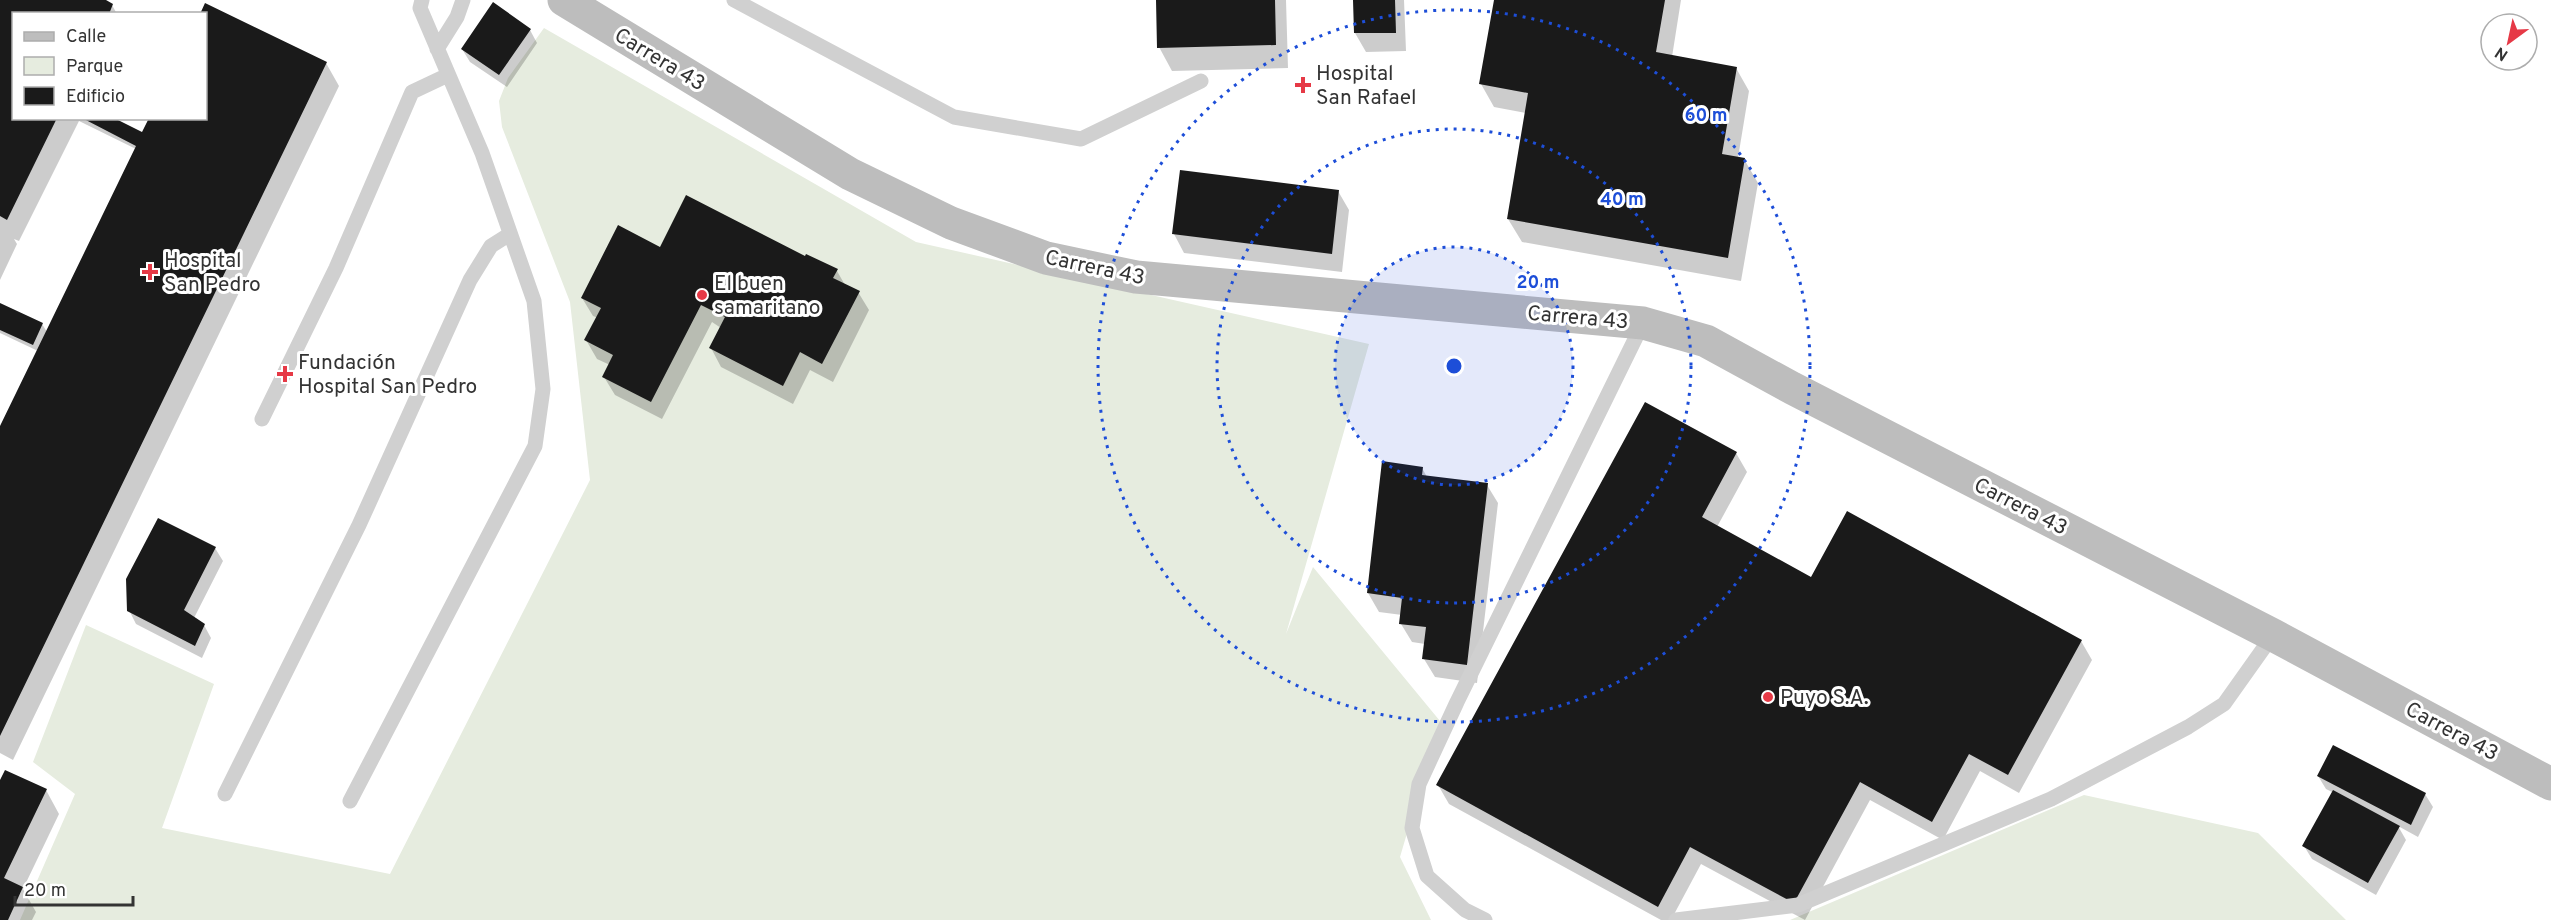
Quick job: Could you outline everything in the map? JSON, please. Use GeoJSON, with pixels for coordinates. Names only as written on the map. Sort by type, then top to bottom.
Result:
{"type":"FeatureCollection","features":[{"type":"Feature","properties":{"kind":"street","name":"Carrera 43"},"geometry":{"type":"LineString","coordinates":[[564,0],[850,174],[951,224],[1046,258],[1136,277],[1643,323],[1706,341],[1792,388],[2273,635],[2551,784]]}},
{"type":"Feature","properties":{"kind":"lane"},"geometry":{"type":"LineString","coordinates":[[350,801],[535,446],[543,389],[534,301],[482,153],[420,8],[422,0]]}},
{"type":"Feature","properties":{"kind":"lane"},"geometry":{"type":"LineString","coordinates":[[437,49],[457,17],[463,0]]}},
{"type":"Feature","properties":{"kind":"lane"},"geometry":{"type":"LineString","coordinates":[[734,0],[954,117],[1081,139],[1201,81]]}},
{"type":"Feature","properties":{"kind":"lane"},"geometry":{"type":"LineString","coordinates":[[262,419],[336,268],[412,92],[448,75]]}},
{"type":"Feature","properties":{"kind":"lane"},"geometry":{"type":"LineString","coordinates":[[225,794],[358,525],[470,280],[491,246],[510,234]]}},
{"type":"Feature","properties":{"kind":"lane"},"geometry":{"type":"LineString","coordinates":[[1485,920],[1465,910],[1427,876],[1412,828],[1419,784],[1643,323]]}},
{"type":"Feature","properties":{"kind":"lane"},"geometry":{"type":"LineString","coordinates":[[1676,920],[1798,905],[2051,799],[2188,727],[2224,704],[2273,635]]}},
{"type":"Feature","properties":{"kind":"green space"},"geometry":{"type":"Polygon","coordinates":[[[544,28],[916,242],[1369,344],[1286,634],[1313,567],[1440,721],[1400,857],[1431,920],[20,920],[75,794],[33,762],[86,625],[214,684],[162,828],[390,874],[590,480],[570,302],[502,127],[499,101],[508,78],[544,28]]]}},
{"type":"Feature","properties":{"kind":"green space"},"geometry":{"type":"Polygon","coordinates":[[[2084,795],[2258,833],[2346,920],[1790,920],[2084,795]]]}},
{"type":"Feature","properties":{"kind":"building"},"geometry":{"type":"Polygon","coordinates":[[[0,0],[106,0],[113,4],[110,12],[12,12],[12,120],[56,120],[7,220],[0,216],[0,0]]]}},
{"type":"Feature","properties":{"kind":"building"},"geometry":{"type":"Polygon","coordinates":[[[1156,0],[1275,0],[1276,45],[1157,48],[1156,0]]]}},
{"type":"Feature","properties":{"kind":"building"},"geometry":{"type":"Polygon","coordinates":[[[1353,0],[1395,0],[1396,33],[1354,33],[1353,0]]]}},
{"type":"Feature","properties":{"kind":"building"},"geometry":{"type":"Polygon","coordinates":[[[1494,0],[1665,0],[1656,52],[1737,67],[1722,154],[1745,158],[1728,258],[1507,219],[1528,93],[1479,84],[1494,0]]]}},
{"type":"Feature","properties":{"kind":"building"},"geometry":{"type":"Polygon","coordinates":[[[493,2],[531,29],[499,75],[461,49],[493,2]]]}},
{"type":"Feature","properties":{"kind":"building","name":"Hospital San Pedro"},"geometry":{"type":"Polygon","coordinates":[[[205,3],[327,62],[0,736],[0,426],[136,146],[86,120],[118,120],[142,132],[148,120],[207,120],[207,12],[201,12],[205,3]]]}},
{"type":"Feature","properties":{"kind":"building"},"geometry":{"type":"Polygon","coordinates":[[[1180,170],[1339,190],[1332,254],[1172,234],[1180,170]]]}},
{"type":"Feature","properties":{"kind":"building"},"geometry":{"type":"Polygon","coordinates":[[[686,195],[805,256],[806,254],[838,269],[833,278],[860,291],[822,364],[800,352],[783,386],[709,348],[725,317],[701,305],[651,402],[602,377],[613,355],[584,340],[601,308],[581,298],[618,225],[660,247],[686,195]]]}},
{"type":"Feature","properties":{"kind":"building"},"geometry":{"type":"Polygon","coordinates":[[[0,303],[43,323],[33,345],[0,330],[0,303]]]}},
{"type":"Feature","properties":{"kind":"building","name":"Puyo S.A."},"geometry":{"type":"Polygon","coordinates":[[[1645,402],[1737,452],[1702,517],[1811,577],[1847,511],[2082,640],[2008,775],[1969,754],[1932,822],[1860,782],[1794,903],[1690,847],[1658,907],[1436,785],[1645,402]]]}},
{"type":"Feature","properties":{"kind":"building"},"geometry":{"type":"Polygon","coordinates":[[[1382,461],[1423,467],[1422,475],[1488,483],[1467,665],[1422,659],[1426,627],[1399,624],[1402,598],[1367,593],[1382,461]]]}},
{"type":"Feature","properties":{"kind":"building"},"geometry":{"type":"Polygon","coordinates":[[[158,518],[216,547],[184,610],[205,624],[195,646],[127,611],[126,579],[158,518]]]}},
{"type":"Feature","properties":{"kind":"building"},"geometry":{"type":"Polygon","coordinates":[[[2333,745],[2426,793],[2411,825],[2317,776],[2333,745]]]}},
{"type":"Feature","properties":{"kind":"building"},"geometry":{"type":"Polygon","coordinates":[[[5,770],[47,789],[4,878],[23,887],[8,920],[0,920],[0,780],[5,770]]]}},
{"type":"Feature","properties":{"kind":"building"},"geometry":{"type":"Polygon","coordinates":[[[2333,790],[2400,826],[2368,883],[2302,846],[2333,790]]]}},
{"type":"Feature","properties":{"kind":"place","name":"Hospital San Rafael"},"geometry":{"type":"Point","coordinates":[1303,85]}},
{"type":"Feature","properties":{"kind":"place","name":"Hospital San Pedro"},"geometry":{"type":"Point","coordinates":[150,272]}},
{"type":"Feature","properties":{"kind":"place","name":"El buen samaritano"},"geometry":{"type":"Point","coordinates":[702,295]}},
{"type":"Feature","properties":{"kind":"place","name":"Fundación Hospital San Pedro"},"geometry":{"type":"Point","coordinates":[285,374]}},
{"type":"Feature","properties":{"kind":"place","name":"Puyo S.A."},"geometry":{"type":"Point","coordinates":[1768,697]}}]}
